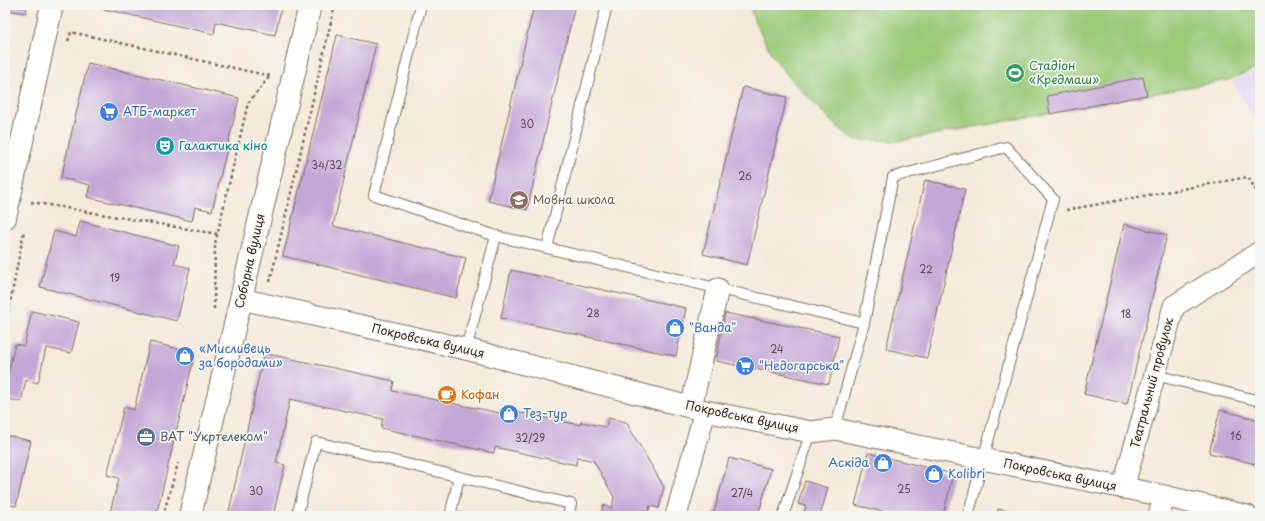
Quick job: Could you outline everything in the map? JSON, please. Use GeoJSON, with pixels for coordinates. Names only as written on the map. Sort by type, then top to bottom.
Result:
{"type":"FeatureCollection","features":[{"type":"Feature","properties":{"kind":"street"},"geometry":{"type":"LineString","coordinates":[[15,222],[52,5]]}},
{"type":"Feature","properties":{"kind":"street","name":"Соборна вулиця"},"geometry":{"type":"LineString","coordinates":[[190,516],[310,5]]}},
{"type":"Feature","properties":{"kind":"street","name":"Театральний провулок"},"geometry":{"type":"LineString","coordinates":[[1123,488],[1174,306],[1260,252]]}},
{"type":"Feature","properties":{"kind":"street"},"geometry":{"type":"LineString","coordinates":[[676,516],[698,409],[718,289]]}},
{"type":"Feature","properties":{"kind":"street","name":"Покровська вулиця"},"geometry":{"type":"LineString","coordinates":[[242,298],[466,349],[698,409],[811,432],[835,429],[1164,496],[1246,516]]}},
{"type":"Feature","properties":{"kind":"street"},"geometry":{"type":"LineString","coordinates":[[1159,516],[1164,496]]}},
{"type":"Feature","properties":{"kind":"lane"},"geometry":{"type":"LineString","coordinates":[[421,5],[374,195],[496,236],[864,323]]}},
{"type":"Feature","properties":{"kind":"lane"},"geometry":{"type":"LineString","coordinates":[[547,248],[607,5]]}},
{"type":"Feature","properties":{"kind":"lane"},"geometry":{"type":"LineString","coordinates":[[835,429],[864,323],[893,177],[1006,147],[1053,199],[982,459],[968,516]]}},
{"type":"Feature","properties":{"kind":"lane"},"geometry":{"type":"LineString","coordinates":[[466,349],[496,236]]}},
{"type":"Feature","properties":{"kind":"lane"},"geometry":{"type":"LineString","coordinates":[[1155,375],[1260,401]]}},
{"type":"Feature","properties":{"kind":"lane"},"geometry":{"type":"LineString","coordinates":[[783,516],[811,432]]}},
{"type":"Feature","properties":{"kind":"lane"},"geometry":{"type":"LineString","coordinates":[[297,516],[316,442],[571,504],[568,516]]}},
{"type":"Feature","properties":{"kind":"lane"},"geometry":{"type":"LineString","coordinates":[[450,516],[459,477]]}},
{"type":"Feature","properties":{"kind":"path"},"geometry":{"type":"LineString","coordinates":[[270,282],[335,5]]}},
{"type":"Feature","properties":{"kind":"path"},"geometry":{"type":"LineString","coordinates":[[67,48],[71,32],[270,76]]}},
{"type":"Feature","properties":{"kind":"path"},"geometry":{"type":"LineString","coordinates":[[214,313],[215,244],[248,103],[273,72]]}},
{"type":"Feature","properties":{"kind":"path"},"geometry":{"type":"LineString","coordinates":[[1049,214],[1248,177],[1260,197]]}},
{"type":"Feature","properties":{"kind":"path"},"geometry":{"type":"LineString","coordinates":[[31,194],[29,202],[217,234]]}},
{"type":"Feature","properties":{"kind":"path"},"geometry":{"type":"LineString","coordinates":[[5,330],[15,222]]}},
{"type":"Feature","properties":{"kind":"path"},"geometry":{"type":"LineString","coordinates":[[163,516],[180,456]]}},
{"type":"Feature","properties":{"kind":"shaded area"},"geometry":{"type":"Polygon","coordinates":[[[1260,70],[1260,127],[1232,81],[1260,70]]]}},
{"type":"Feature","properties":{"kind":"green space","name":"Стадіон «Кредмаш»"},"geometry":{"type":"Polygon","coordinates":[[[749,5],[1260,5],[1260,67],[1228,80],[899,141],[855,140],[836,126],[793,82],[773,57],[755,22],[749,5]]]}},
{"type":"Feature","properties":{"kind":"building"},"geometry":{"type":"Polygon","coordinates":[[[5,5],[27,5],[26,13],[5,10],[5,5]]]}},
{"type":"Feature","properties":{"kind":"building"},"geometry":{"type":"Polygon","coordinates":[[[96,5],[282,5],[275,35],[216,22],[214,34],[95,7],[96,5]]]}},
{"type":"Feature","properties":{"kind":"building"},"geometry":{"type":"Polygon","coordinates":[[[534,5],[575,5],[527,210],[488,201],[534,5]]]}},
{"type":"Feature","properties":{"kind":"building"},"geometry":{"type":"Polygon","coordinates":[[[337,35],[376,44],[333,226],[466,258],[456,298],[283,256],[337,35]]]}},
{"type":"Feature","properties":{"kind":"building"},"geometry":{"type":"Polygon","coordinates":[[[88,63],[239,98],[212,211],[195,207],[192,221],[87,197],[90,185],[61,178],[88,63]]]}},
{"type":"Feature","properties":{"kind":"building"},"geometry":{"type":"Polygon","coordinates":[[[1143,77],[1147,95],[1050,114],[1047,96],[1143,77]]]}},
{"type":"Feature","properties":{"kind":"building"},"geometry":{"type":"Polygon","coordinates":[[[743,87],[787,97],[747,265],[703,254],[743,87]]]}},
{"type":"Feature","properties":{"kind":"building"},"geometry":{"type":"Polygon","coordinates":[[[925,180],[965,189],[927,358],[886,349],[925,180]]]}},
{"type":"Feature","properties":{"kind":"building"},"geometry":{"type":"Polygon","coordinates":[[[80,221],[179,246],[174,264],[190,268],[177,321],[40,287],[54,231],[76,237],[80,221]]]}},
{"type":"Feature","properties":{"kind":"building"},"geometry":{"type":"Polygon","coordinates":[[[1124,224],[1167,235],[1127,404],[1084,394],[1124,224]]]}},
{"type":"Feature","properties":{"kind":"building"},"geometry":{"type":"Polygon","coordinates":[[[511,270],[686,308],[676,356],[501,318],[511,270]]]}},
{"type":"Feature","properties":{"kind":"building"},"geometry":{"type":"Polygon","coordinates":[[[32,311],[79,322],[71,353],[46,348],[38,383],[26,380],[21,402],[5,398],[5,387],[15,344],[24,346],[32,311]]]}},
{"type":"Feature","properties":{"kind":"building"},"geometry":{"type":"Polygon","coordinates":[[[725,313],[839,336],[829,384],[716,361],[725,313]]]}},
{"type":"Feature","properties":{"kind":"building","name":"ВАТ \"Укртелеком\""},"geometry":{"type":"Polygon","coordinates":[[[150,342],[195,353],[156,516],[109,516],[119,478],[107,475],[124,407],[134,410],[150,342]]]}},
{"type":"Feature","properties":{"kind":"building"},"geometry":{"type":"Polygon","coordinates":[[[264,353],[394,381],[392,391],[500,413],[501,409],[580,425],[581,422],[606,427],[608,418],[626,422],[664,487],[659,508],[650,506],[647,516],[601,516],[603,505],[612,508],[614,497],[594,461],[577,457],[576,465],[495,447],[494,453],[381,428],[383,419],[290,399],[276,463],[285,465],[273,516],[228,516],[264,353]]]}},
{"type":"Feature","properties":{"kind":"building"},"geometry":{"type":"Polygon","coordinates":[[[1220,410],[1260,420],[1260,465],[1209,453],[1220,410]]]}},
{"type":"Feature","properties":{"kind":"building"},"geometry":{"type":"Polygon","coordinates":[[[5,435],[31,441],[16,506],[5,504],[5,435]]]}},
{"type":"Feature","properties":{"kind":"building"},"geometry":{"type":"Polygon","coordinates":[[[868,453],[953,474],[943,516],[902,516],[855,505],[868,453]]]}},
{"type":"Feature","properties":{"kind":"building"},"geometry":{"type":"Polygon","coordinates":[[[729,458],[771,469],[758,516],[713,516],[729,458]]]}},
{"type":"Feature","properties":{"kind":"building"},"geometry":{"type":"Polygon","coordinates":[[[805,481],[828,488],[820,516],[803,516],[806,506],[798,504],[805,481]]]}},
{"type":"Feature","properties":{"kind":"building"},"geometry":{"type":"Polygon","coordinates":[[[998,509],[1028,515],[1028,516],[996,516],[998,509]]]}},
{"type":"Feature","properties":{"kind":"building"},"geometry":{"type":"Polygon","coordinates":[[[458,512],[473,515],[473,516],[457,516],[458,512]]]}},
{"type":"Feature","properties":{"kind":"place","name":"Стадіон «Кредмаш»"},"geometry":{"type":"Point","coordinates":[1015,73]}},
{"type":"Feature","properties":{"kind":"place","name":"АТБ-маркет"},"geometry":{"type":"Point","coordinates":[109,112]}},
{"type":"Feature","properties":{"kind":"place","name":"Галактика кіно"},"geometry":{"type":"Point","coordinates":[165,146]}},
{"type":"Feature","properties":{"kind":"place","name":"Мовна школа"},"geometry":{"type":"Point","coordinates":[519,200]}},
{"type":"Feature","properties":{"kind":"place","name":"\"Ванда\""},"geometry":{"type":"Point","coordinates":[675,328]}},
{"type":"Feature","properties":{"kind":"place","name":"«Мисливець за бородами»"},"geometry":{"type":"Point","coordinates":[185,356]}},
{"type":"Feature","properties":{"kind":"place","name":"\"Недогарська\""},"geometry":{"type":"Point","coordinates":[745,366]}},
{"type":"Feature","properties":{"kind":"place","name":"Кофан"},"geometry":{"type":"Point","coordinates":[447,395]}},
{"type":"Feature","properties":{"kind":"place","name":"Тез-тур"},"geometry":{"type":"Point","coordinates":[509,414]}},
{"type":"Feature","properties":{"kind":"place","name":"ВАТ \"Укртелеком\""},"geometry":{"type":"Point","coordinates":[146,437]}},
{"type":"Feature","properties":{"kind":"place","name":"Аскіда"},"geometry":{"type":"Point","coordinates":[883,463]}},
{"type":"Feature","properties":{"kind":"place","name":"Kolibri"},"geometry":{"type":"Point","coordinates":[934,474]}}]}
